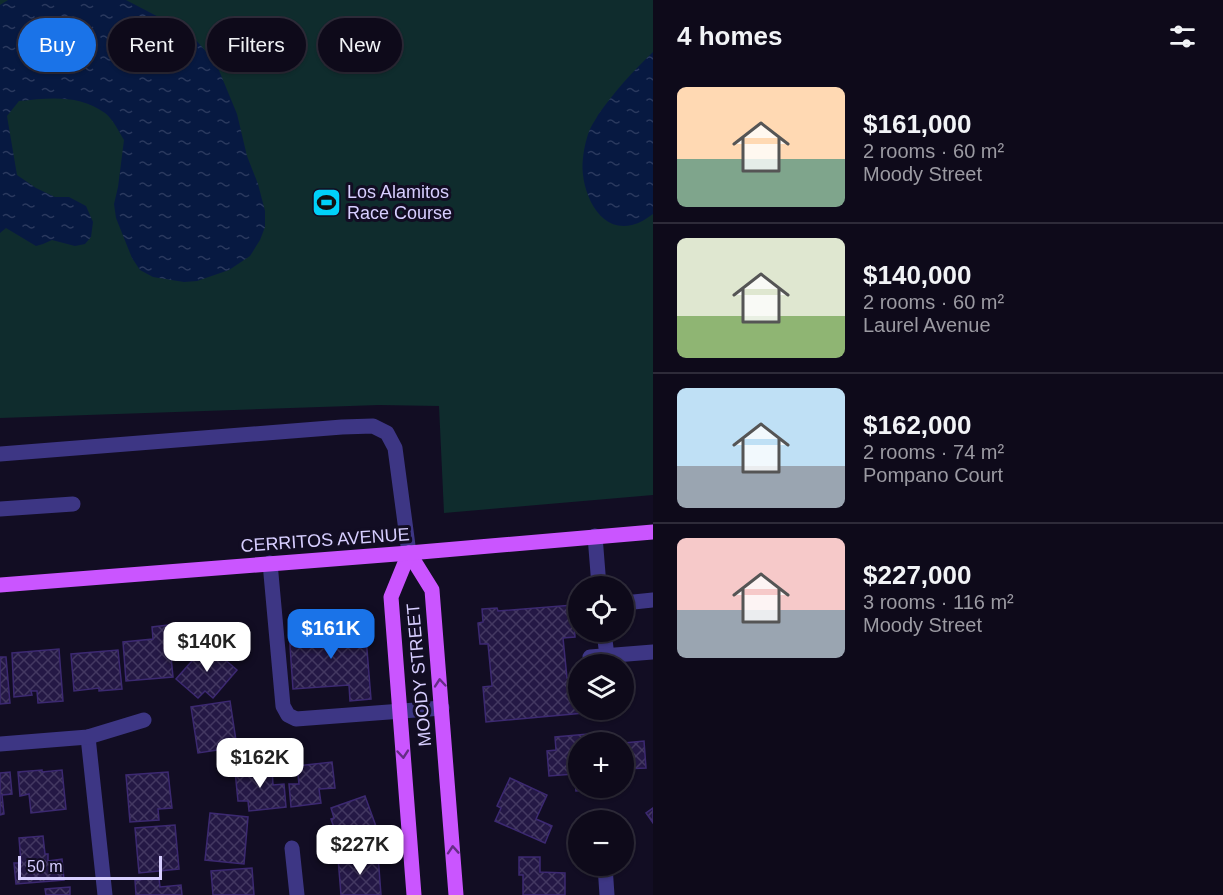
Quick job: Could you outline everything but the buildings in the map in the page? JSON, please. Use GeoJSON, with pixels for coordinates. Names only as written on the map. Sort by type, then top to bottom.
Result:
{"type":"FeatureCollection","features":[{"type":"Feature","properties":{"kind":"main road","name":"CERRITOS AVENUE"},"geometry":{"type":"LineString","coordinates":[[0,585],[653,532]]}},
{"type":"Feature","properties":{"kind":"main road","name":"MOODY STREET"},"geometry":{"type":"LineString","coordinates":[[409,553],[432,590],[456,895]]}},
{"type":"Feature","properties":{"kind":"main road","name":"MOODY STREET"},"geometry":{"type":"LineString","coordinates":[[409,553],[391,597],[414,895]]}},
{"type":"Feature","properties":{"kind":"street"},"geometry":{"type":"LineString","coordinates":[[0,454],[373,426],[387,433],[395,448],[409,553]]}},
{"type":"Feature","properties":{"kind":"street"},"geometry":{"type":"LineString","coordinates":[[0,509],[73,504]]}},
{"type":"Feature","properties":{"kind":"street"},"geometry":{"type":"LineString","coordinates":[[595,536],[598,576]]}},
{"type":"Feature","properties":{"kind":"street"},"geometry":{"type":"LineString","coordinates":[[270,563],[283,706],[288,715],[296,718],[442,708]]}},
{"type":"Feature","properties":{"kind":"street"},"geometry":{"type":"LineString","coordinates":[[634,602],[653,600]]}},
{"type":"Feature","properties":{"kind":"street"},"geometry":{"type":"LineString","coordinates":[[625,654],[653,651]]}},
{"type":"Feature","properties":{"kind":"street"},"geometry":{"type":"LineString","coordinates":[[0,744],[88,737],[144,720]]}},
{"type":"Feature","properties":{"kind":"street"},"geometry":{"type":"LineString","coordinates":[[88,737],[105,895]]}},
{"type":"Feature","properties":{"kind":"street"},"geometry":{"type":"LineString","coordinates":[[292,848],[297,895]]}},
{"type":"Feature","properties":{"kind":"street"},"geometry":{"type":"LineString","coordinates":[[605,876],[607,895]]}},
{"type":"Feature","properties":{"kind":"green space","name":"Los Alamitos Race Course"},"geometry":{"type":"Polygon","coordinates":[[[0,0],[653,0],[653,495],[444,513],[439,406],[379,405],[0,418],[0,0]]]}},
{"type":"Feature","properties":{"kind":"water"},"geometry":{"type":"Polygon","coordinates":[[[8,0],[126,0],[160,18],[108,18],[108,72],[195,72],[195,39],[207,53],[207,72],[220,72],[237,114],[247,156],[265,211],[265,227],[250,256],[229,270],[197,281],[184,282],[153,277],[140,270],[132,258],[116,218],[114,204],[124,140],[105,113],[85,103],[64,99],[19,101],[7,116],[17,175],[55,197],[69,197],[86,206],[93,222],[91,237],[85,244],[75,246],[52,240],[36,246],[6,228],[0,233],[0,5],[8,0]]]}},
{"type":"Feature","properties":{"kind":"water"},"geometry":{"type":"Polygon","coordinates":[[[653,52],[653,214],[635,224],[620,226],[600,215],[593,205],[584,182],[584,150],[590,130],[598,115],[624,82],[653,52]]]}},
{"type":"Feature","properties":{"kind":"place","name":"Los Alamitos Race Course"},"geometry":{"type":"Point","coordinates":[326,202]}}]}
